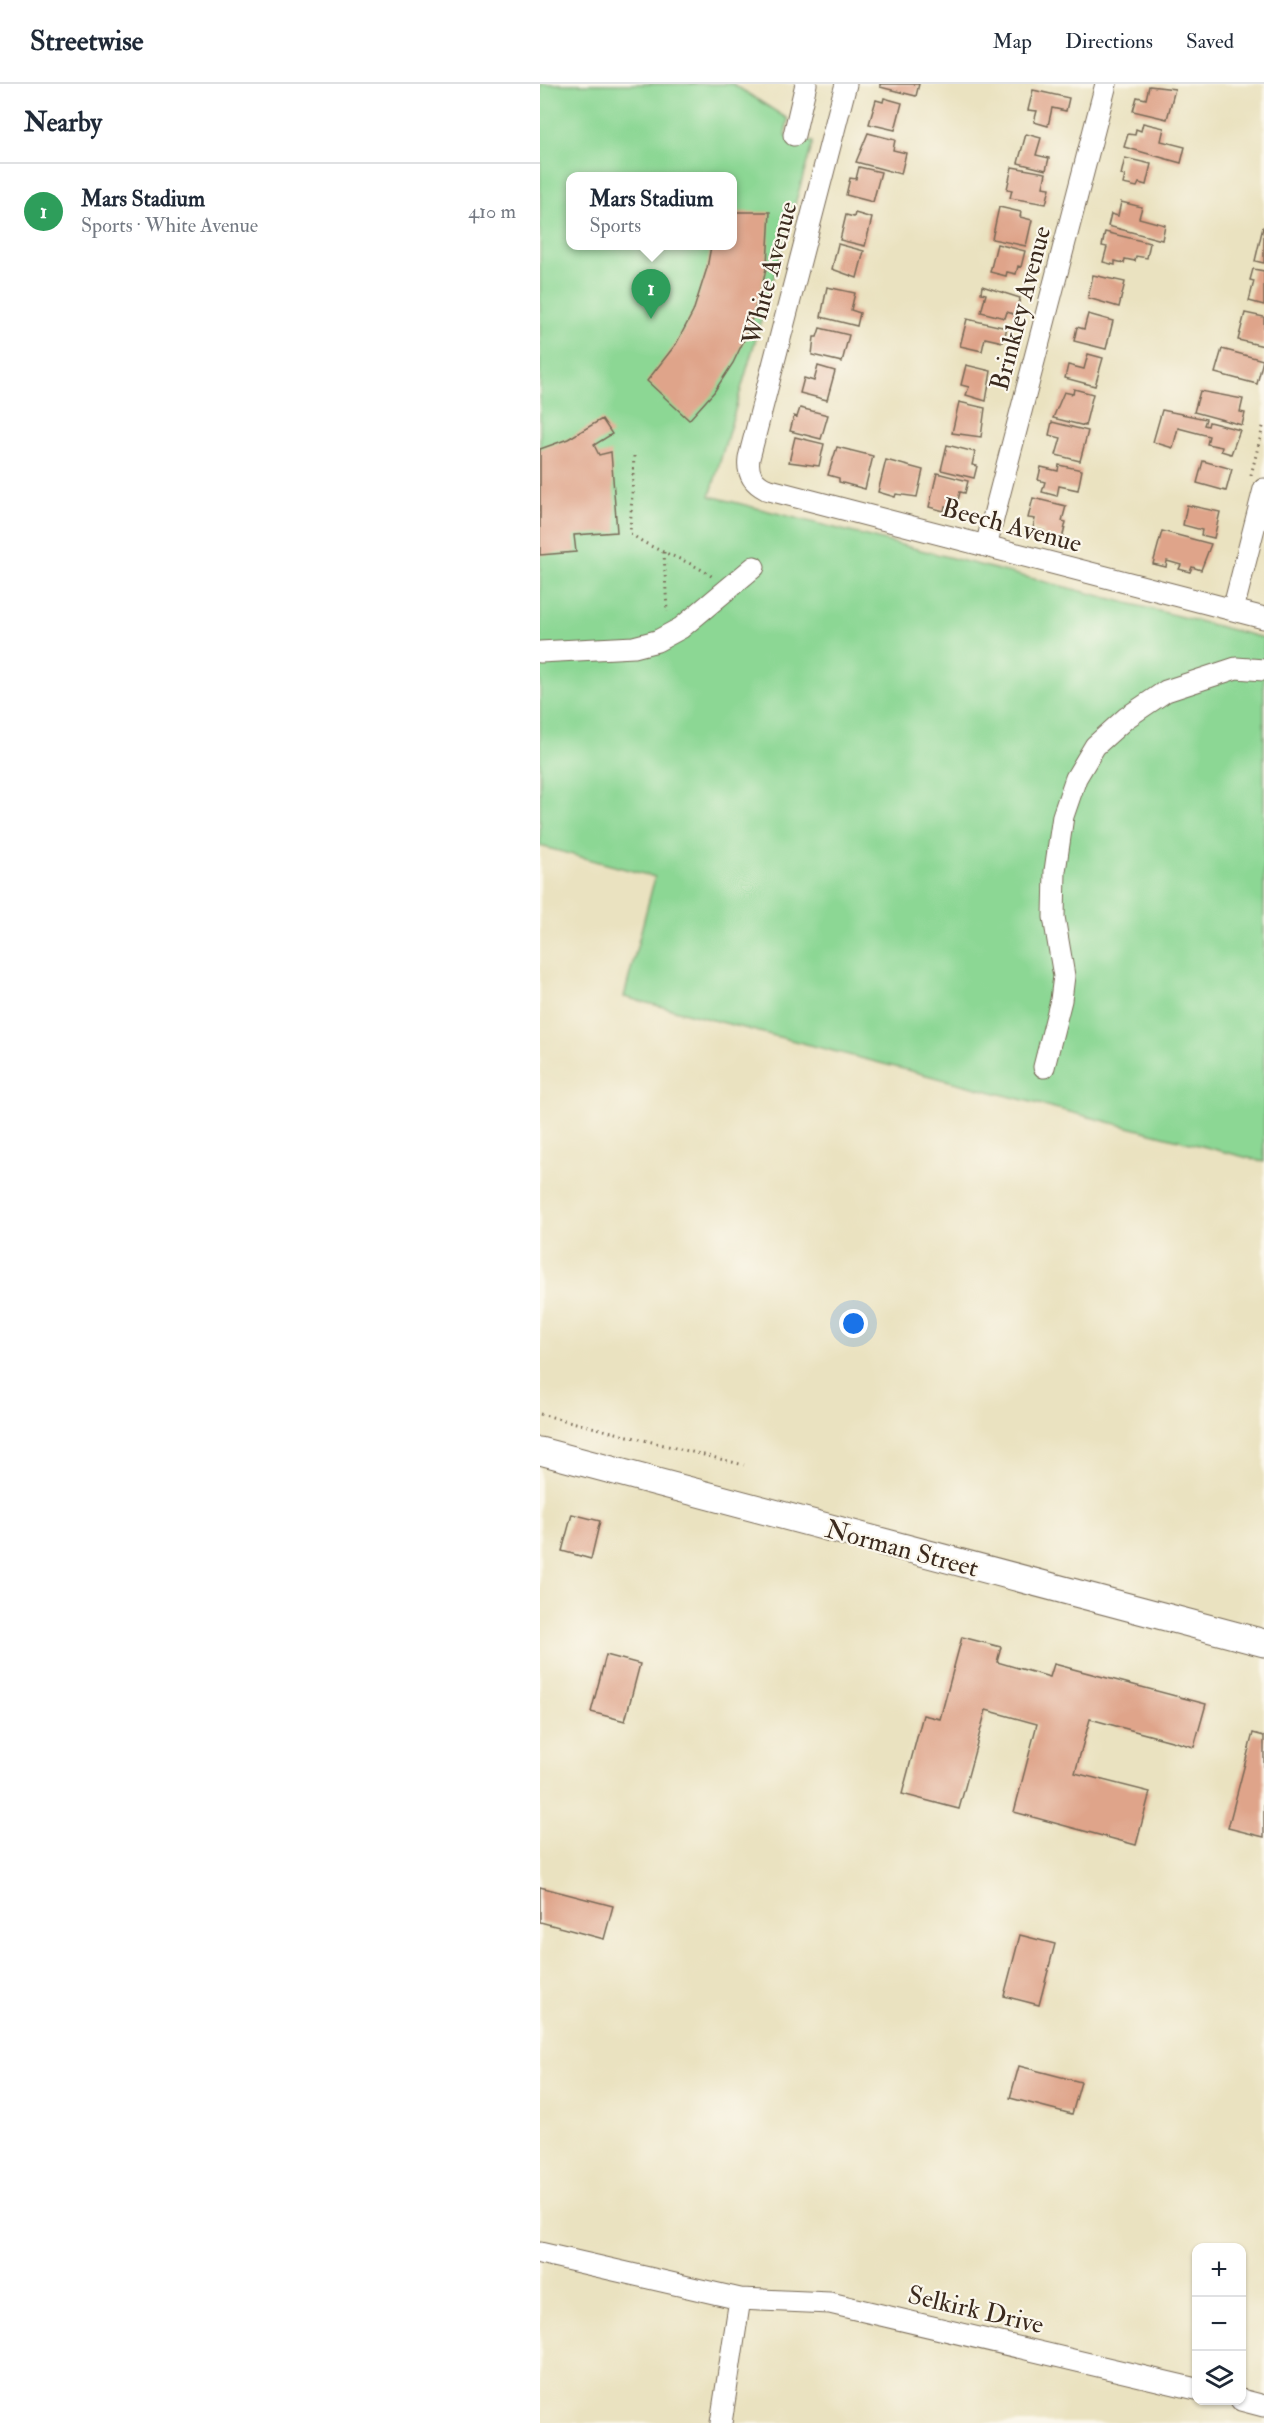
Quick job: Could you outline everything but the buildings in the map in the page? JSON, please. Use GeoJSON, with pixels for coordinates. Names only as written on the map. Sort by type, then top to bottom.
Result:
{"type":"FeatureCollection","features":[{"type":"Feature","properties":{"kind":"main road","name":"Norman Street"},"geometry":{"type":"LineString","coordinates":[[540,1451],[1264,1643]]}},
{"type":"Feature","properties":{"kind":"street"},"geometry":{"type":"LineString","coordinates":[[794,135],[806,84]]}},
{"type":"Feature","properties":{"kind":"street","name":"White Avenue"},"geometry":{"type":"LineString","coordinates":[[751,477],[749,458],[846,84]]}},
{"type":"Feature","properties":{"kind":"street","name":"Brinkley Avenue"},"geometry":{"type":"LineString","coordinates":[[986,546],[1106,84]]}},
{"type":"Feature","properties":{"kind":"street","name":"Beech Avenue"},"geometry":{"type":"LineString","coordinates":[[751,477],[766,489],[1264,618]]}},
{"type":"Feature","properties":{"kind":"street"},"geometry":{"type":"LineString","coordinates":[[1233,610],[1264,489]]}},
{"type":"Feature","properties":{"kind":"street"},"geometry":{"type":"LineString","coordinates":[[540,652],[634,647],[657,641],[681,628],[754,567]]}},
{"type":"Feature","properties":{"kind":"street"},"geometry":{"type":"LineString","coordinates":[[1044,1067],[1061,1000],[1064,976],[1054,917],[1055,871],[1063,816],[1076,778],[1095,746],[1126,718],[1166,691],[1236,668],[1264,670]]}},
{"type":"Feature","properties":{"kind":"street","name":"Selkirk Drive"},"geometry":{"type":"LineString","coordinates":[[540,2253],[740,2299],[830,2303],[1192,2388]]}},
{"type":"Feature","properties":{"kind":"street"},"geometry":{"type":"LineString","coordinates":[[721,2423],[740,2299]]}},
{"type":"Feature","properties":{"kind":"street"},"geometry":{"type":"LineString","coordinates":[[1246,2402],[1264,2406]]}},
{"type":"Feature","properties":{"kind":"path"},"geometry":{"type":"LineString","coordinates":[[634,456],[629,531],[636,538],[664,552],[692,562],[716,579]]}},
{"type":"Feature","properties":{"kind":"path"},"geometry":{"type":"LineString","coordinates":[[664,552],[667,612]]}},
{"type":"Feature","properties":{"kind":"path"},"geometry":{"type":"LineString","coordinates":[[540,1414],[744,1465]]}},
{"type":"Feature","properties":{"kind":"green space"},"geometry":{"type":"Polygon","coordinates":[[[540,84],[733,84],[788,119],[785,135],[813,142],[710,496],[1264,638],[1264,1162],[624,997],[655,877],[540,846],[540,84]]]}},
{"type":"Feature","properties":{"kind":"place","name":"Mars Stadium"},"geometry":{"type":"Point","coordinates":[651,319]}}]}
